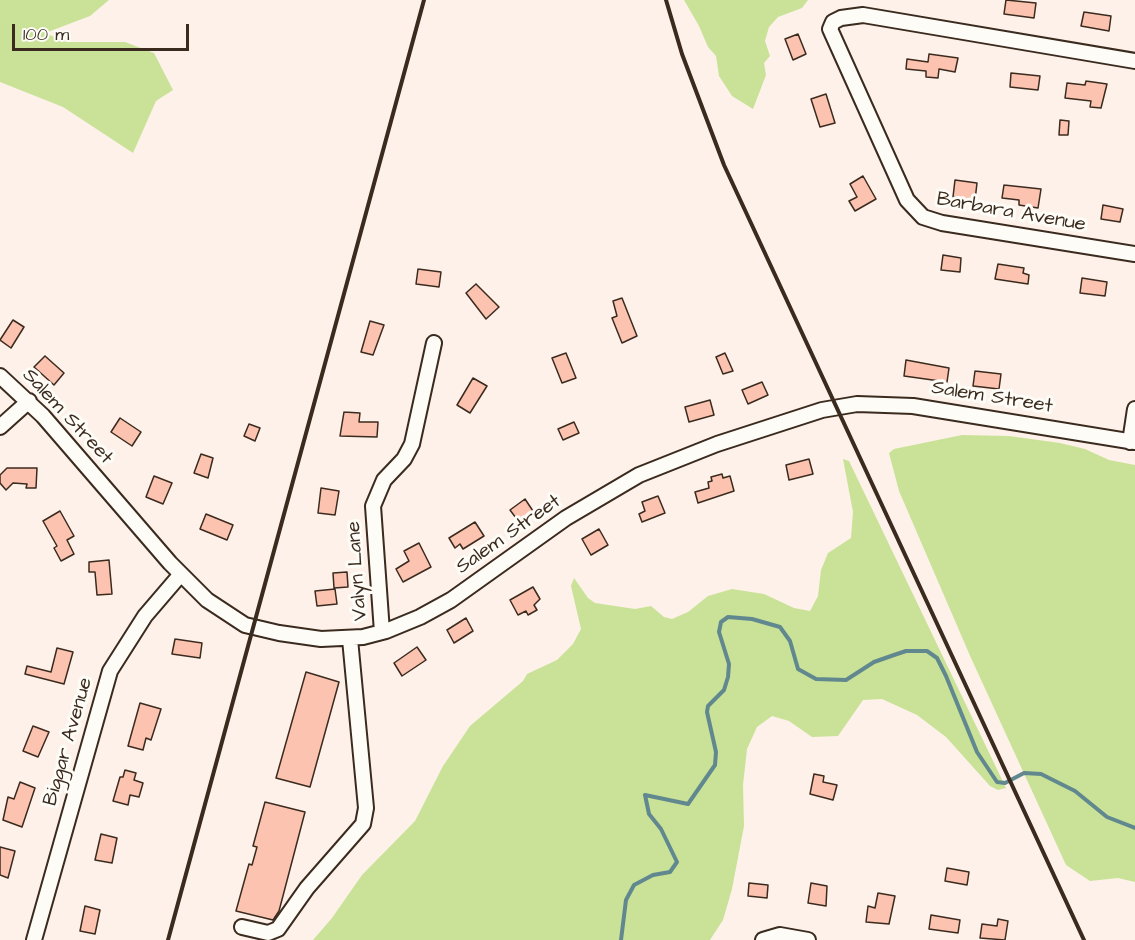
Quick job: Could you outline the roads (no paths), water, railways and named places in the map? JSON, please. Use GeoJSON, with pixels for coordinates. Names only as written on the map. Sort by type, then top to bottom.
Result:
{"type":"FeatureCollection","features":[{"type":"Feature","properties":{"kind":"street","name":"Barbara Avenue"},"geometry":{"type":"LineString","coordinates":[[1135,61],[863,15],[836,20],[831,25],[832,36],[907,200],[916,211],[942,223],[1135,254]]}},
{"type":"Feature","properties":{"kind":"street","name":"Valyn Lane"},"geometry":{"type":"LineString","coordinates":[[382,632],[373,506],[384,480],[404,459],[412,444],[434,343]]}},
{"type":"Feature","properties":{"kind":"street","name":"Salem Street"},"geometry":{"type":"LineString","coordinates":[[0,376],[29,401],[180,574],[207,600],[245,625],[295,636],[350,639],[382,632],[420,617],[451,600],[566,518],[639,475],[717,444],[822,410],[857,404],[913,406],[1133,442]]}},
{"type":"Feature","properties":{"kind":"street"},"geometry":{"type":"LineString","coordinates":[[0,427],[29,401]]}},
{"type":"Feature","properties":{"kind":"street"},"geometry":{"type":"LineString","coordinates":[[1133,442],[1135,409]]}},
{"type":"Feature","properties":{"kind":"street","name":"Biggar Avenue"},"geometry":{"type":"LineString","coordinates":[[34,940],[110,671],[145,616],[180,574]]}},
{"type":"Feature","properties":{"kind":"street"},"geometry":{"type":"LineString","coordinates":[[242,927],[268,933],[278,929],[307,888],[363,824],[366,808],[350,639]]}},
{"type":"Feature","properties":{"kind":"street"},"geometry":{"type":"LineString","coordinates":[[764,939],[780,935],[808,940]]}},
{"type":"Feature","properties":{"kind":"waterway"},"geometry":{"type":"LineString","coordinates":[[621,940],[626,900],[634,885],[653,875],[670,872],[677,862],[661,829],[649,814],[645,795],[688,804],[715,765],[716,752],[707,712],[708,706],[724,690],[728,677],[729,664],[719,632],[721,622],[728,617],[752,619],[780,627],[790,641],[798,669],[816,679],[846,680],[874,662],[906,651],[927,651],[937,658],[977,752],[997,782],[1005,783],[1024,773],[1041,774],[1075,791],[1107,817],[1135,828]]}},
{"type":"Feature","properties":{"kind":"railway"},"geometry":{"type":"LineString","coordinates":[[168,940],[424,0]]}},
{"type":"Feature","properties":{"kind":"railway"},"geometry":{"type":"LineString","coordinates":[[666,0],[682,54],[724,165],[1084,940]]}}]}
